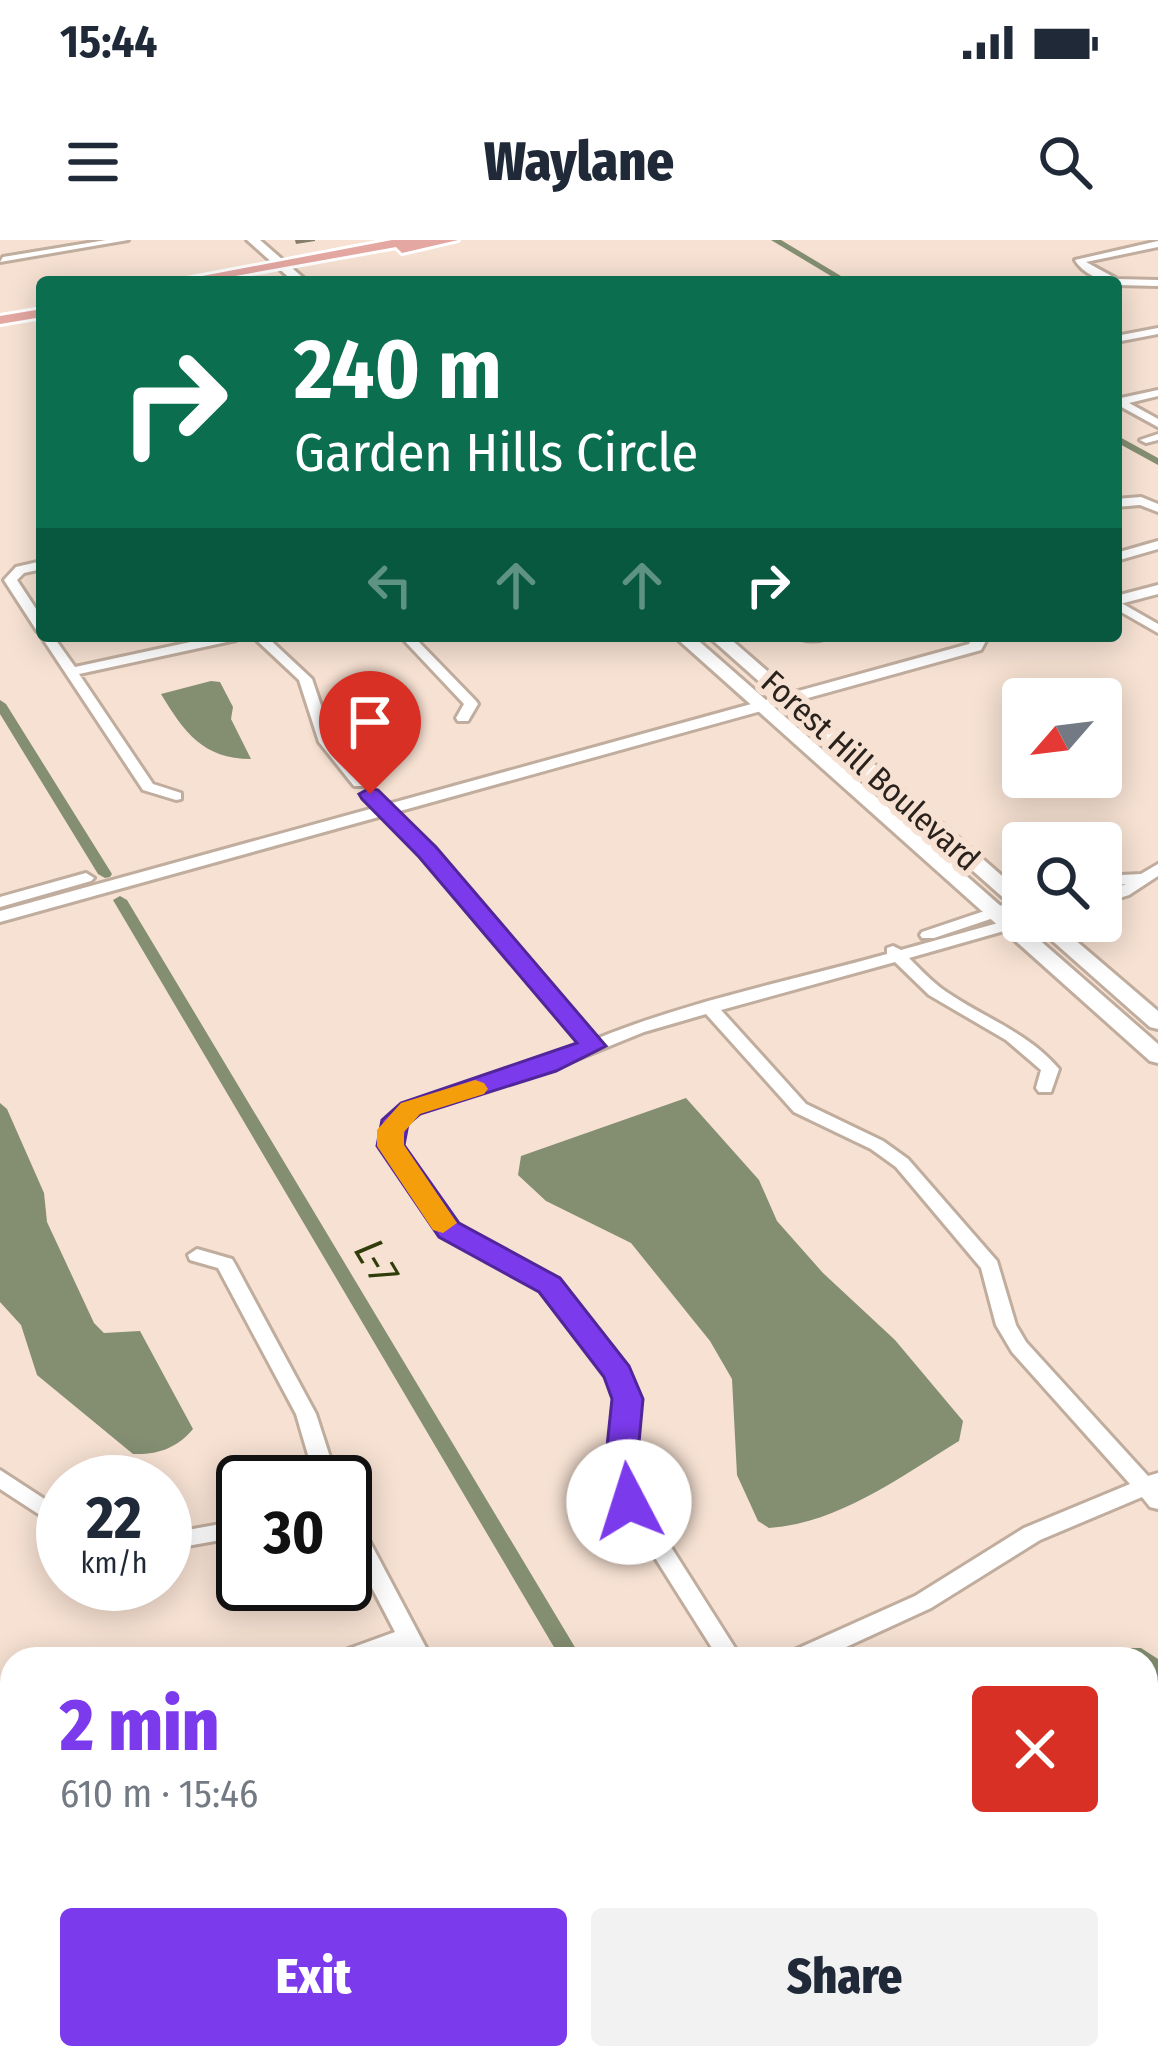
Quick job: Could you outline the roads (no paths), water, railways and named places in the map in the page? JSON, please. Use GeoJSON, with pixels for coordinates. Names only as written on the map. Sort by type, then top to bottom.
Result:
{"type":"FeatureCollection","features":[{"type":"Feature","properties":{"kind":"main road"},"geometry":{"type":"LineString","coordinates":[[276,271],[416,240]]}},
{"type":"Feature","properties":{"kind":"main road"},"geometry":{"type":"LineString","coordinates":[[231,276],[451,240]]}},
{"type":"Feature","properties":{"kind":"main road"},"geometry":{"type":"LineString","coordinates":[[248,245],[276,271]]}},
{"type":"Feature","properties":{"kind":"main road"},"geometry":{"type":"LineString","coordinates":[[0,317],[36,310]]}},
{"type":"Feature","properties":{"kind":"main road","name":"Forest Hill Boulevard"},"geometry":{"type":"LineString","coordinates":[[690,642],[1002,901]]}},
{"type":"Feature","properties":{"kind":"main road","name":"Forest Hill Boulevard"},"geometry":{"type":"LineString","coordinates":[[724,642],[785,693],[1002,899]]}},
{"type":"Feature","properties":{"kind":"main road","name":"Forest Hill Boulevard"},"geometry":{"type":"LineString","coordinates":[[1046,942],[1158,1056]]}},
{"type":"Feature","properties":{"kind":"main road"},"geometry":{"type":"LineString","coordinates":[[1065,942],[1158,1022]]}},
{"type":"Feature","properties":{"kind":"street"},"geometry":{"type":"LineString","coordinates":[[3,260],[123,240]]}},
{"type":"Feature","properties":{"kind":"street"},"geometry":{"type":"LineString","coordinates":[[1104,276],[1082,266],[1080,260],[1158,244]]}},
{"type":"Feature","properties":{"kind":"street"},"geometry":{"type":"LineString","coordinates":[[1122,283],[1158,283]]}},
{"type":"Feature","properties":{"kind":"street"},"geometry":{"type":"LineString","coordinates":[[1122,338],[1158,331]]}},
{"type":"Feature","properties":{"kind":"street"},"geometry":{"type":"LineString","coordinates":[[1122,400],[1158,393]]}},
{"type":"Feature","properties":{"kind":"street"},"geometry":{"type":"LineString","coordinates":[[1122,403],[1158,424]]}},
{"type":"Feature","properties":{"kind":"street"},"geometry":{"type":"LineString","coordinates":[[1122,503],[1141,501],[1158,508]]}},
{"type":"Feature","properties":{"kind":"street"},"geometry":{"type":"LineString","coordinates":[[1122,554],[1158,545]]}},
{"type":"Feature","properties":{"kind":"street"},"geometry":{"type":"LineString","coordinates":[[36,566],[20,570],[10,580],[36,619]]}},
{"type":"Feature","properties":{"kind":"street"},"geometry":{"type":"LineString","coordinates":[[1122,600],[1158,589]]}},
{"type":"Feature","properties":{"kind":"street"},"geometry":{"type":"LineString","coordinates":[[1122,606],[1158,629]]}},
{"type":"Feature","properties":{"kind":"street"},"geometry":{"type":"LineString","coordinates":[[51,642],[148,787],[176,796]]}},
{"type":"Feature","properties":{"kind":"street"},"geometry":{"type":"LineString","coordinates":[[71,672],[208,642]]}},
{"type":"Feature","properties":{"kind":"street"},"geometry":{"type":"LineString","coordinates":[[265,642],[305,679],[326,742],[373,798],[428,852],[593,1046]]}},
{"type":"Feature","properties":{"kind":"street"},"geometry":{"type":"LineString","coordinates":[[412,642],[471,704],[463,718]]}},
{"type":"Feature","properties":{"kind":"street"},"geometry":{"type":"LineString","coordinates":[[0,917],[185,864],[232,856],[373,798],[976,647],[980,642]]}},
{"type":"Feature","properties":{"kind":"street"},"geometry":{"type":"LineString","coordinates":[[1122,893],[1150,873]]}},
{"type":"Feature","properties":{"kind":"street"},"geometry":{"type":"LineString","coordinates":[[0,902],[86,878]]}},
{"type":"Feature","properties":{"kind":"street"},"geometry":{"type":"LineString","coordinates":[[723,1647],[622,1488],[628,1399],[618,1373],[549,1285],[449,1230],[390,1146],[396,1120],[410,1108],[709,1007],[724,1007],[1002,916]]}},
{"type":"Feature","properties":{"kind":"street"},"geometry":{"type":"LineString","coordinates":[[893,951],[941,996],[1013,1034],[1037,1054],[1050,1069],[1045,1088]]}},
{"type":"Feature","properties":{"kind":"street"},"geometry":{"type":"LineString","coordinates":[[709,1007],[800,1108],[877,1145],[902,1163],[990,1266],[1006,1325],[1018,1347],[1154,1490],[1045,1528],[923,1603],[825,1647]]}},
{"type":"Feature","properties":{"kind":"street"},"geometry":{"type":"LineString","coordinates":[[197,1255],[225,1264],[306,1414],[319,1455]]}},
{"type":"Feature","properties":{"kind":"street"},"geometry":{"type":"LineString","coordinates":[[0,1478],[36,1503]]}},
{"type":"Feature","properties":{"kind":"street"},"geometry":{"type":"LineString","coordinates":[[372,1567],[415,1647]]}},
{"type":"Feature","properties":{"kind":"street"},"geometry":{"type":"LineString","coordinates":[[380,1647],[409,1636]]}},
{"type":"Feature","properties":{"kind":"waterway"},"geometry":{"type":"LineString","coordinates":[[775,240],[837,276]]}},
{"type":"Feature","properties":{"kind":"waterway"},"geometry":{"type":"LineString","coordinates":[[1122,441],[1158,462]]}},
{"type":"Feature","properties":{"kind":"waterway","name":"L-7"},"geometry":{"type":"LineString","coordinates":[[0,704],[105,874]]}},
{"type":"Feature","properties":{"kind":"waterway","name":"L-7"},"geometry":{"type":"LineString","coordinates":[[120,900],[565,1647]]}}]}
